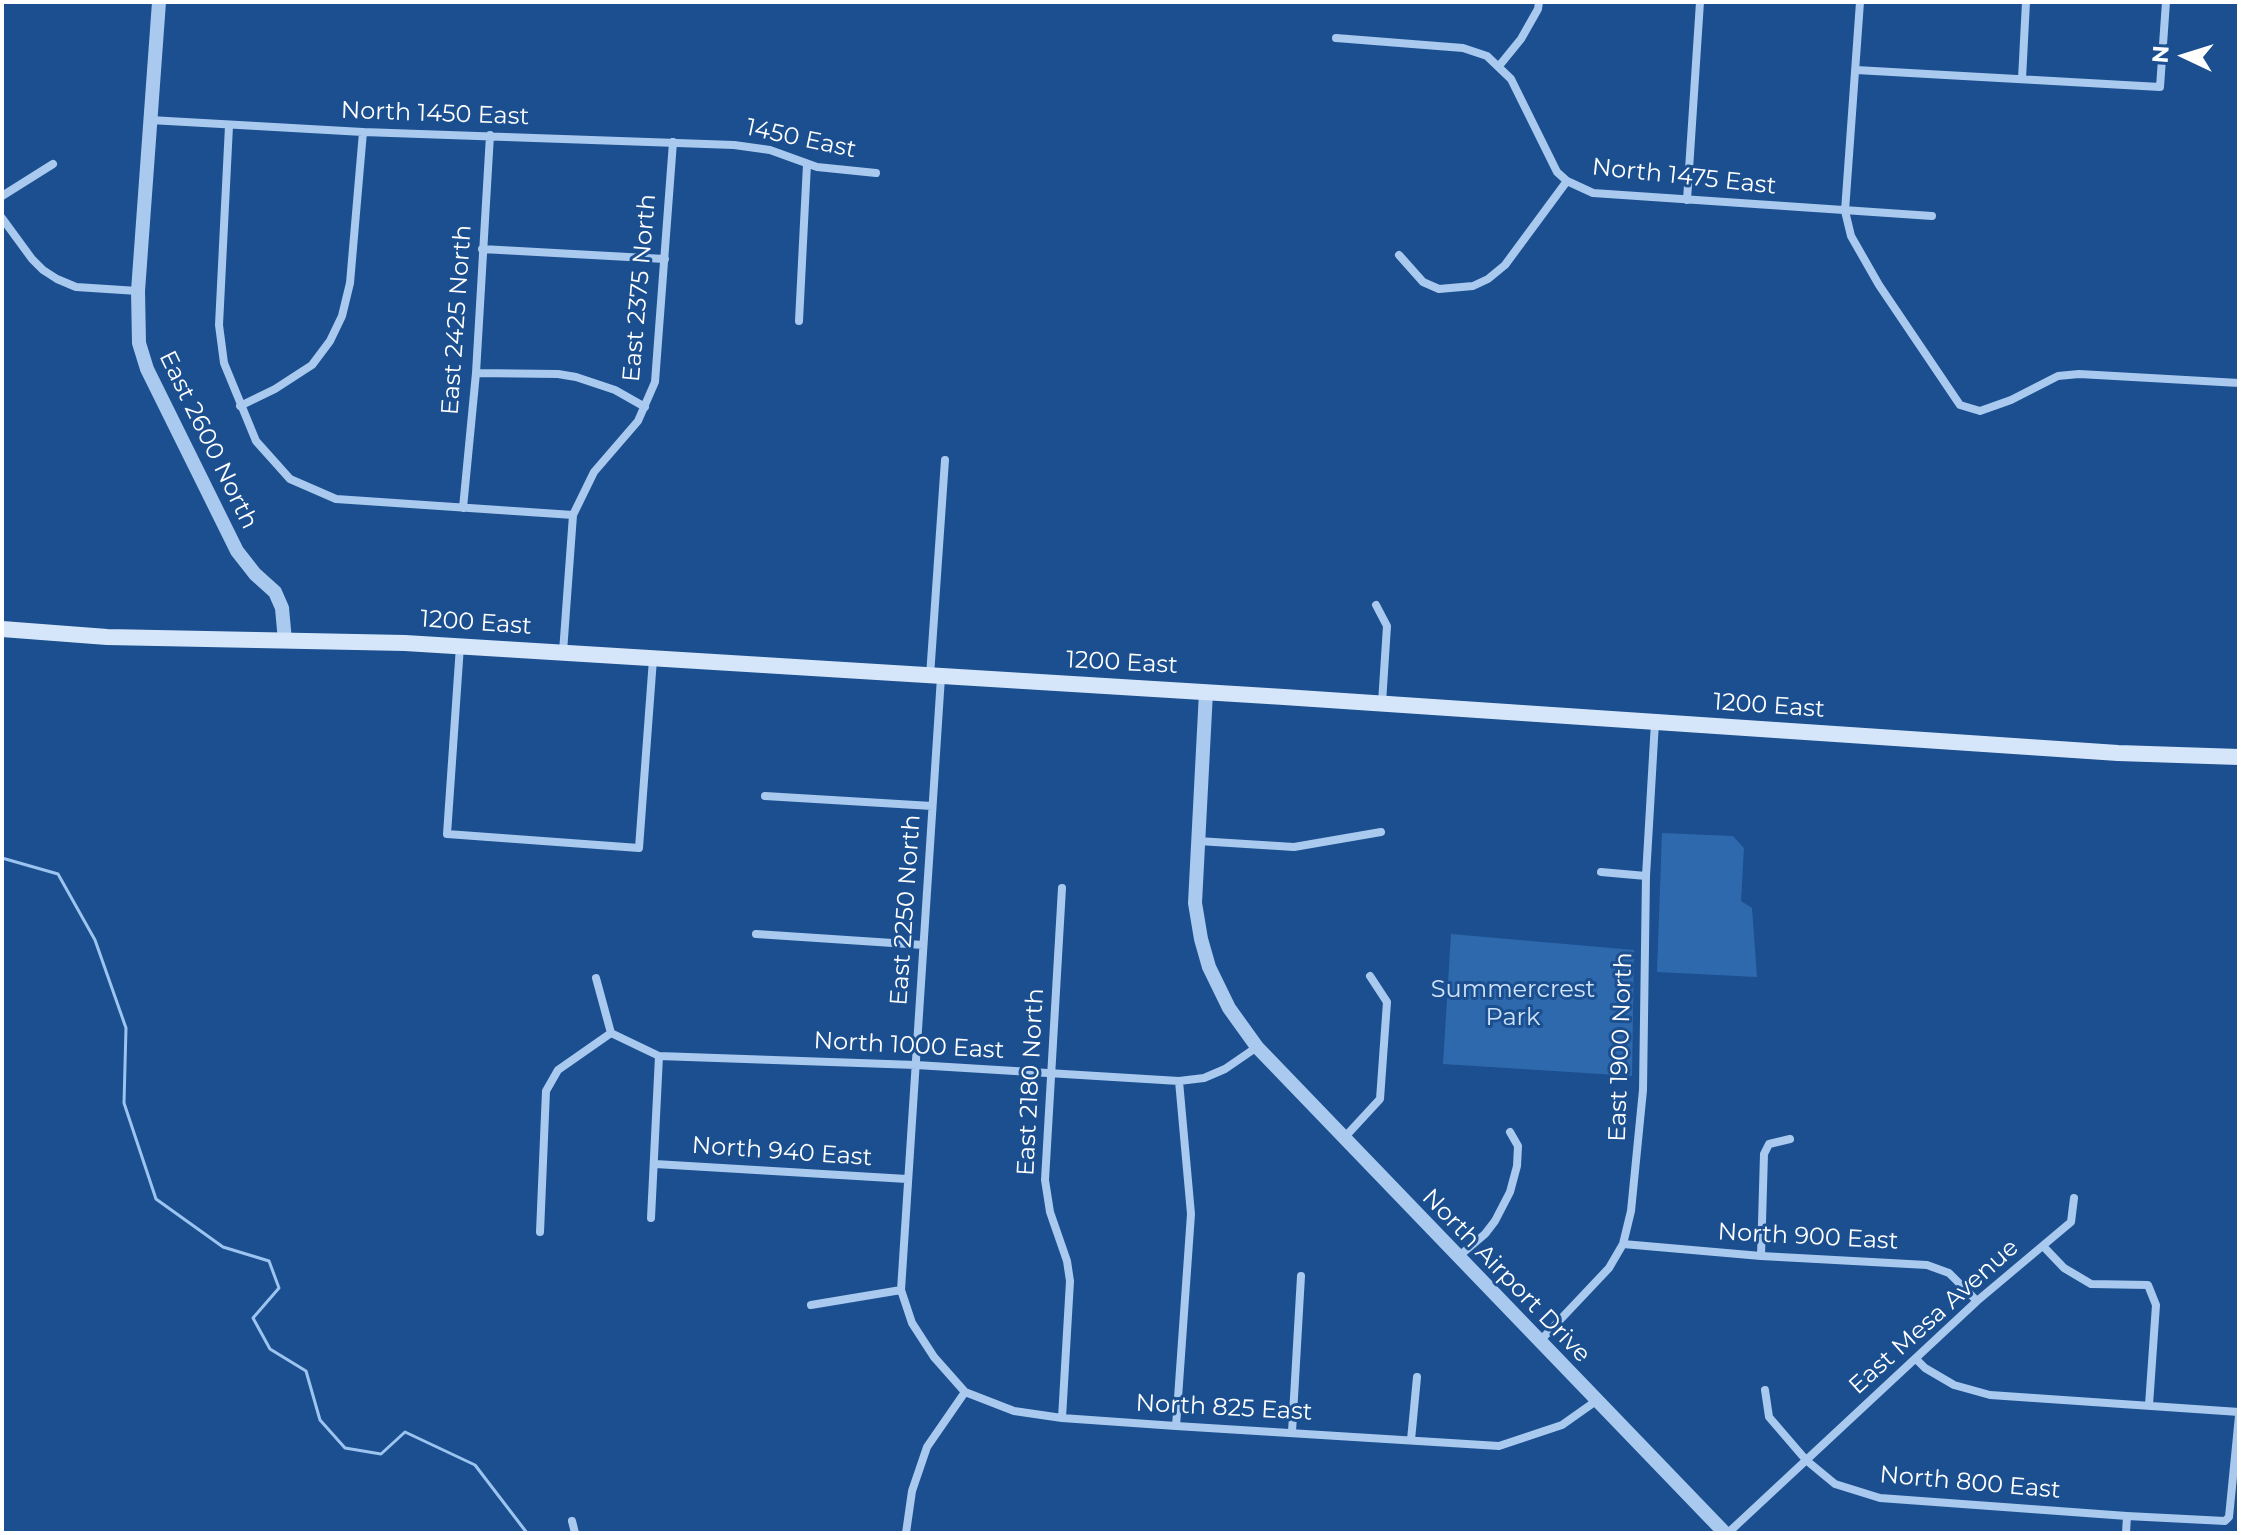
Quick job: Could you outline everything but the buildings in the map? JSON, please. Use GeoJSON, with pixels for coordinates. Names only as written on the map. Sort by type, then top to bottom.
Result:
{"type":"FeatureCollection","features":[{"type":"Feature","properties":{"kind":"main road","name":"1200 East"},"geometry":{"type":"LineString","coordinates":[[2,629],[107,637],[460,646],[1382,703],[2118,753],[2239,757]]}},
{"type":"Feature","properties":{"kind":"street","name":"East 2600 North"},"geometry":{"type":"LineString","coordinates":[[159,2],[138,291],[139,343],[147,369],[237,551],[255,574],[275,592],[282,608],[285,641]]}},
{"type":"Feature","properties":{"kind":"street"},"geometry":{"type":"LineString","coordinates":[[1336,38],[1463,48],[1487,56],[1499,66],[1521,39],[1539,2]]}},
{"type":"Feature","properties":{"kind":"street"},"geometry":{"type":"LineString","coordinates":[[1687,200],[1700,2]]}},
{"type":"Feature","properties":{"kind":"street"},"geometry":{"type":"LineString","coordinates":[[1860,2],[1845,211],[1851,236],[1879,285],[1960,405],[1980,411],[2011,400],[2058,376],[2079,374],[2239,383]]}},
{"type":"Feature","properties":{"kind":"street"},"geometry":{"type":"LineString","coordinates":[[2022,79],[2026,2]]}},
{"type":"Feature","properties":{"kind":"street"},"geometry":{"type":"LineString","coordinates":[[1856,70],[2160,87],[2166,2]]}},
{"type":"Feature","properties":{"kind":"street","name":"North 1475 East"},"geometry":{"type":"LineString","coordinates":[[1499,66],[1511,79],[1557,172],[1567,181],[1593,193],[1932,216]]}},
{"type":"Feature","properties":{"kind":"street","name":"North 1450 East"},"geometry":{"type":"LineString","coordinates":[[150,120],[363,132],[718,144]]}},
{"type":"Feature","properties":{"kind":"street"},"geometry":{"type":"LineString","coordinates":[[229,126],[219,325],[224,363],[256,441],[290,479],[336,499],[573,515]]}},
{"type":"Feature","properties":{"kind":"street"},"geometry":{"type":"LineString","coordinates":[[240,406],[275,389],[312,365],[330,341],[342,316],[350,283],[363,132]]}},
{"type":"Feature","properties":{"kind":"street","name":"East 2425 North"},"geometry":{"type":"LineString","coordinates":[[463,508],[476,373],[490,135]]}},
{"type":"Feature","properties":{"kind":"street","name":"East 2375 North"},"geometry":{"type":"LineString","coordinates":[[563,653],[573,515],[594,472],[629,434],[655,382],[673,142]]}},
{"type":"Feature","properties":{"kind":"street","name":"1450 East"},"geometry":{"type":"LineString","coordinates":[[718,144],[756,147],[807,164],[876,173]]}},
{"type":"Feature","properties":{"kind":"street"},"geometry":{"type":"LineString","coordinates":[[2,196],[53,164]]}},
{"type":"Feature","properties":{"kind":"street"},"geometry":{"type":"LineString","coordinates":[[799,321],[807,164]]}},
{"type":"Feature","properties":{"kind":"street"},"geometry":{"type":"LineString","coordinates":[[1399,255],[1423,282],[1439,289],[1473,286],[1505,265],[1567,181]]}},
{"type":"Feature","properties":{"kind":"street"},"geometry":{"type":"LineString","coordinates":[[2,218],[32,259],[57,279],[76,287],[138,291]]}},
{"type":"Feature","properties":{"kind":"street"},"geometry":{"type":"LineString","coordinates":[[482,249],[665,259]]}},
{"type":"Feature","properties":{"kind":"street"},"geometry":{"type":"LineString","coordinates":[[476,373],[576,377],[615,390],[645,407]]}},
{"type":"Feature","properties":{"kind":"street","name":"East 2250 North"},"geometry":{"type":"LineString","coordinates":[[901,1290],[932,806],[945,460]]}},
{"type":"Feature","properties":{"kind":"street"},"geometry":{"type":"LineString","coordinates":[[1376,605],[1387,626],[1382,703]]}},
{"type":"Feature","properties":{"kind":"street"},"geometry":{"type":"LineString","coordinates":[[460,646],[447,834],[639,848],[653,659]]}},
{"type":"Feature","properties":{"kind":"street","name":"North Airport Drive"},"geometry":{"type":"LineString","coordinates":[[1206,692],[1195,903],[1209,967],[1229,1008],[1257,1047],[1726,1533]]}},
{"type":"Feature","properties":{"kind":"street","name":"East 1900 North"},"geometry":{"type":"LineString","coordinates":[[1539,1341],[1600,1280],[1623,1244],[1631,1211],[1643,1090],[1646,876],[1655,722]]}},
{"type":"Feature","properties":{"kind":"street"},"geometry":{"type":"LineString","coordinates":[[765,796],[932,806]]}},
{"type":"Feature","properties":{"kind":"street"},"geometry":{"type":"LineString","coordinates":[[1197,841],[1294,847],[1381,832]]}},
{"type":"Feature","properties":{"kind":"street"},"geometry":{"type":"LineString","coordinates":[[1601,872],[1646,876]]}},
{"type":"Feature","properties":{"kind":"street","name":"East 2180 North"},"geometry":{"type":"LineString","coordinates":[[1062,888],[1045,1180],[1050,1212],[1067,1261],[1070,1281],[1062,1418]]}},
{"type":"Feature","properties":{"kind":"street"},"geometry":{"type":"LineString","coordinates":[[756,934],[923,945]]}},
{"type":"Feature","properties":{"kind":"street"},"geometry":{"type":"LineString","coordinates":[[1344,1138],[1380,1099],[1387,1002],[1370,976]]}},
{"type":"Feature","properties":{"kind":"street"},"geometry":{"type":"LineString","coordinates":[[540,1232],[546,1091],[558,1070],[611,1033],[596,978]]}},
{"type":"Feature","properties":{"kind":"street","name":"North 1000 East"},"geometry":{"type":"LineString","coordinates":[[611,1033],[659,1056],[916,1065],[1179,1081],[1204,1078],[1225,1069],[1257,1047]]}},
{"type":"Feature","properties":{"kind":"street"},"geometry":{"type":"LineString","coordinates":[[651,1218],[659,1056]]}},
{"type":"Feature","properties":{"kind":"street"},"geometry":{"type":"LineString","coordinates":[[1176,1426],[1191,1214],[1179,1081]]}},
{"type":"Feature","properties":{"kind":"street"},"geometry":{"type":"LineString","coordinates":[[1458,1258],[1485,1234],[1500,1214],[1510,1192],[1517,1166],[1518,1146],[1510,1132]]}},
{"type":"Feature","properties":{"kind":"street"},"geometry":{"type":"LineString","coordinates":[[1761,1256],[1764,1154],[1769,1144],[1790,1139]]}},
{"type":"Feature","properties":{"kind":"street","name":"North 940 East"},"geometry":{"type":"LineString","coordinates":[[655,1164],[907,1179]]}},
{"type":"Feature","properties":{"kind":"street","name":"East Mesa Avenue"},"geometry":{"type":"LineString","coordinates":[[1726,1533],[1977,1301],[2071,1222],[2074,1198]]}},
{"type":"Feature","properties":{"kind":"street","name":"North 900 East"},"geometry":{"type":"LineString","coordinates":[[1623,1244],[1761,1256],[1927,1265],[1949,1273],[1977,1301]]}},
{"type":"Feature","properties":{"kind":"street"},"geometry":{"type":"LineString","coordinates":[[2043,1246],[2064,1268],[2091,1284],[2148,1285],[2156,1305],[2149,1405]]}},
{"type":"Feature","properties":{"kind":"street"},"geometry":{"type":"LineString","coordinates":[[1292,1432],[1301,1276]]}},
{"type":"Feature","properties":{"kind":"street"},"geometry":{"type":"LineString","coordinates":[[811,1305],[901,1290]]}},
{"type":"Feature","properties":{"kind":"street","name":"North 825 East"},"geometry":{"type":"LineString","coordinates":[[901,1290],[919,1335],[965,1392],[1014,1411],[1062,1418],[1499,1446],[1562,1425],[1596,1401]]}},
{"type":"Feature","properties":{"kind":"street"},"geometry":{"type":"LineString","coordinates":[[1916,1359],[1954,1385],[1990,1395],[2239,1414]]}},
{"type":"Feature","properties":{"kind":"street"},"geometry":{"type":"LineString","coordinates":[[1411,1440],[1417,1377]]}},
{"type":"Feature","properties":{"kind":"street","name":"North 800 East"},"geometry":{"type":"LineString","coordinates":[[1765,1390],[1769,1417],[1806,1460],[1835,1484],[1880,1498],[2225,1521],[2229,1517],[2239,1414]]}},
{"type":"Feature","properties":{"kind":"street"},"geometry":{"type":"LineString","coordinates":[[906,1533],[912,1491],[927,1447],[965,1392]]}},
{"type":"Feature","properties":{"kind":"street"},"geometry":{"type":"LineString","coordinates":[[2126,1533],[2127,1516]]}},
{"type":"Feature","properties":{"kind":"street"},"geometry":{"type":"LineString","coordinates":[[572,1521],[575,1533]]}},
{"type":"Feature","properties":{"kind":"green space"},"geometry":{"type":"Polygon","coordinates":[[[1662,833],[1733,836],[1744,848],[1741,901],[1752,908],[1757,977],[1657,972],[1662,833]]]}},
{"type":"Feature","properties":{"kind":"green space","name":"Summercrest Park"},"geometry":{"type":"Polygon","coordinates":[[[1451,934],[1634,950],[1632,1076],[1443,1064],[1451,934]]]}},
{"type":"Feature","properties":{"kind":"waterway"},"geometry":{"type":"LineString","coordinates":[[2,858],[58,874],[95,940],[126,1028],[124,1103],[156,1199],[223,1247],[269,1261],[279,1288],[253,1318],[270,1349],[306,1371],[320,1420],[345,1448],[381,1454],[405,1432],[475,1465],[527,1533]]}}]}
